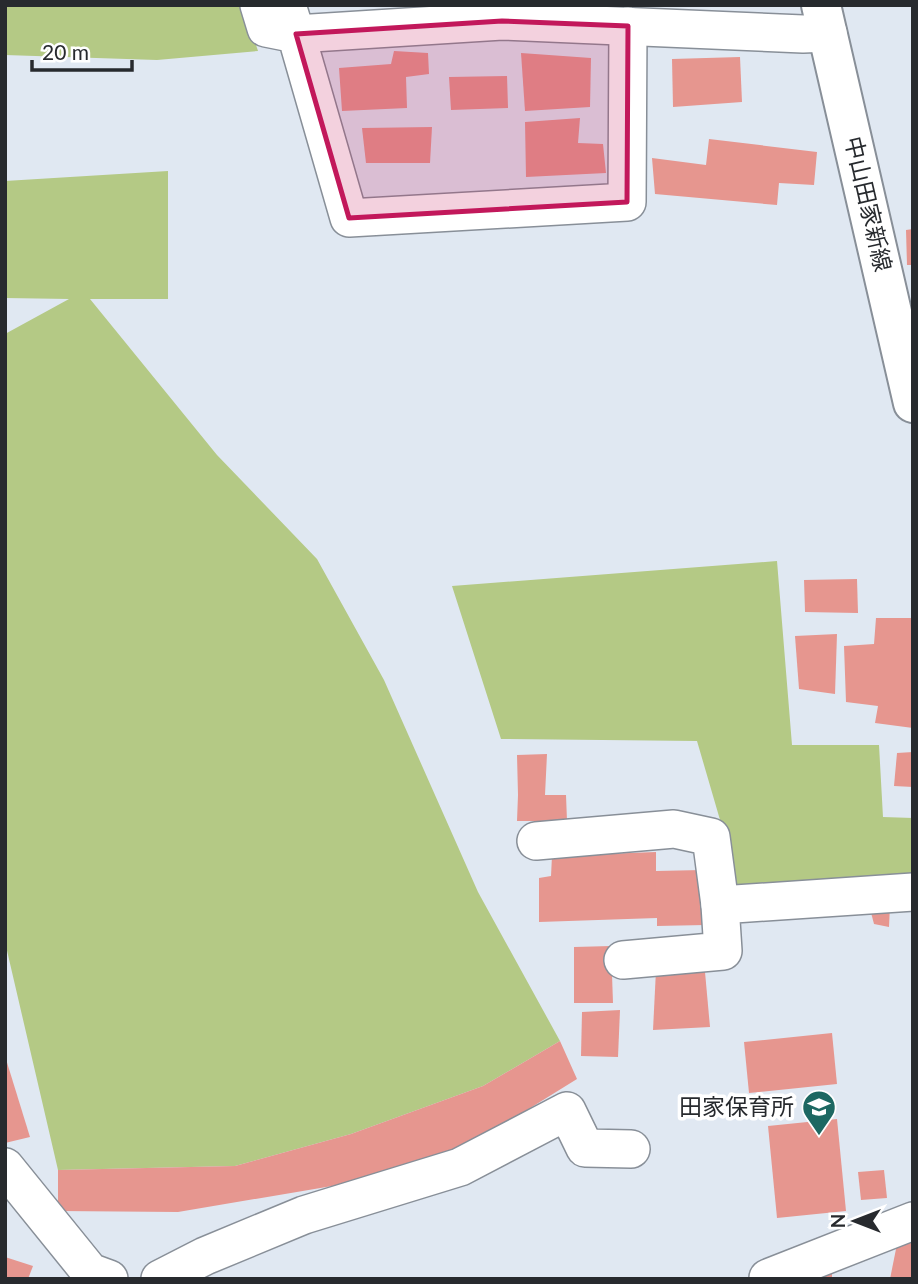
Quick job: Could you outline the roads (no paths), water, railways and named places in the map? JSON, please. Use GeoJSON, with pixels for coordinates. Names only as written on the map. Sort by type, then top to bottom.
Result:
{"type":"FeatureCollection","features":[{"type":"Feature","properties":{"kind":"main road","name":"中山田家新線"},"geometry":{"type":"LineString","coordinates":[[825,19],[913,403]]}},
{"type":"Feature","properties":{"kind":"street"},"geometry":{"type":"LineString","coordinates":[[259,5],[266,28],[291,20],[500,13],[628,26],[803,34],[825,19]]}},
{"type":"Feature","properties":{"kind":"street"},"geometry":{"type":"LineString","coordinates":[[291,20],[349,218],[627,202],[628,26]]}},
{"type":"Feature","properties":{"kind":"street"},"geometry":{"type":"LineString","coordinates":[[536,841],[674,829],[711,837],[723,951],[623,960]]}},
{"type":"Feature","properties":{"kind":"street"},"geometry":{"type":"LineString","coordinates":[[720,905],[913,892]]}},
{"type":"Feature","properties":{"kind":"street"},"geometry":{"type":"LineString","coordinates":[[160,1279],[205,1256],[304,1215],[460,1167],[567,1111],[584,1148],[631,1149]]}},
{"type":"Feature","properties":{"kind":"street"},"geometry":{"type":"LineString","coordinates":[[5,1167],[90,1272],[109,1279]]}},
{"type":"Feature","properties":{"kind":"street"},"geometry":{"type":"LineString","coordinates":[[768,1278],[913,1221]]}},
{"type":"Feature","properties":{"kind":"place","name":"田家保育所"},"geometry":{"type":"Point","coordinates":[819,1137]}}]}
